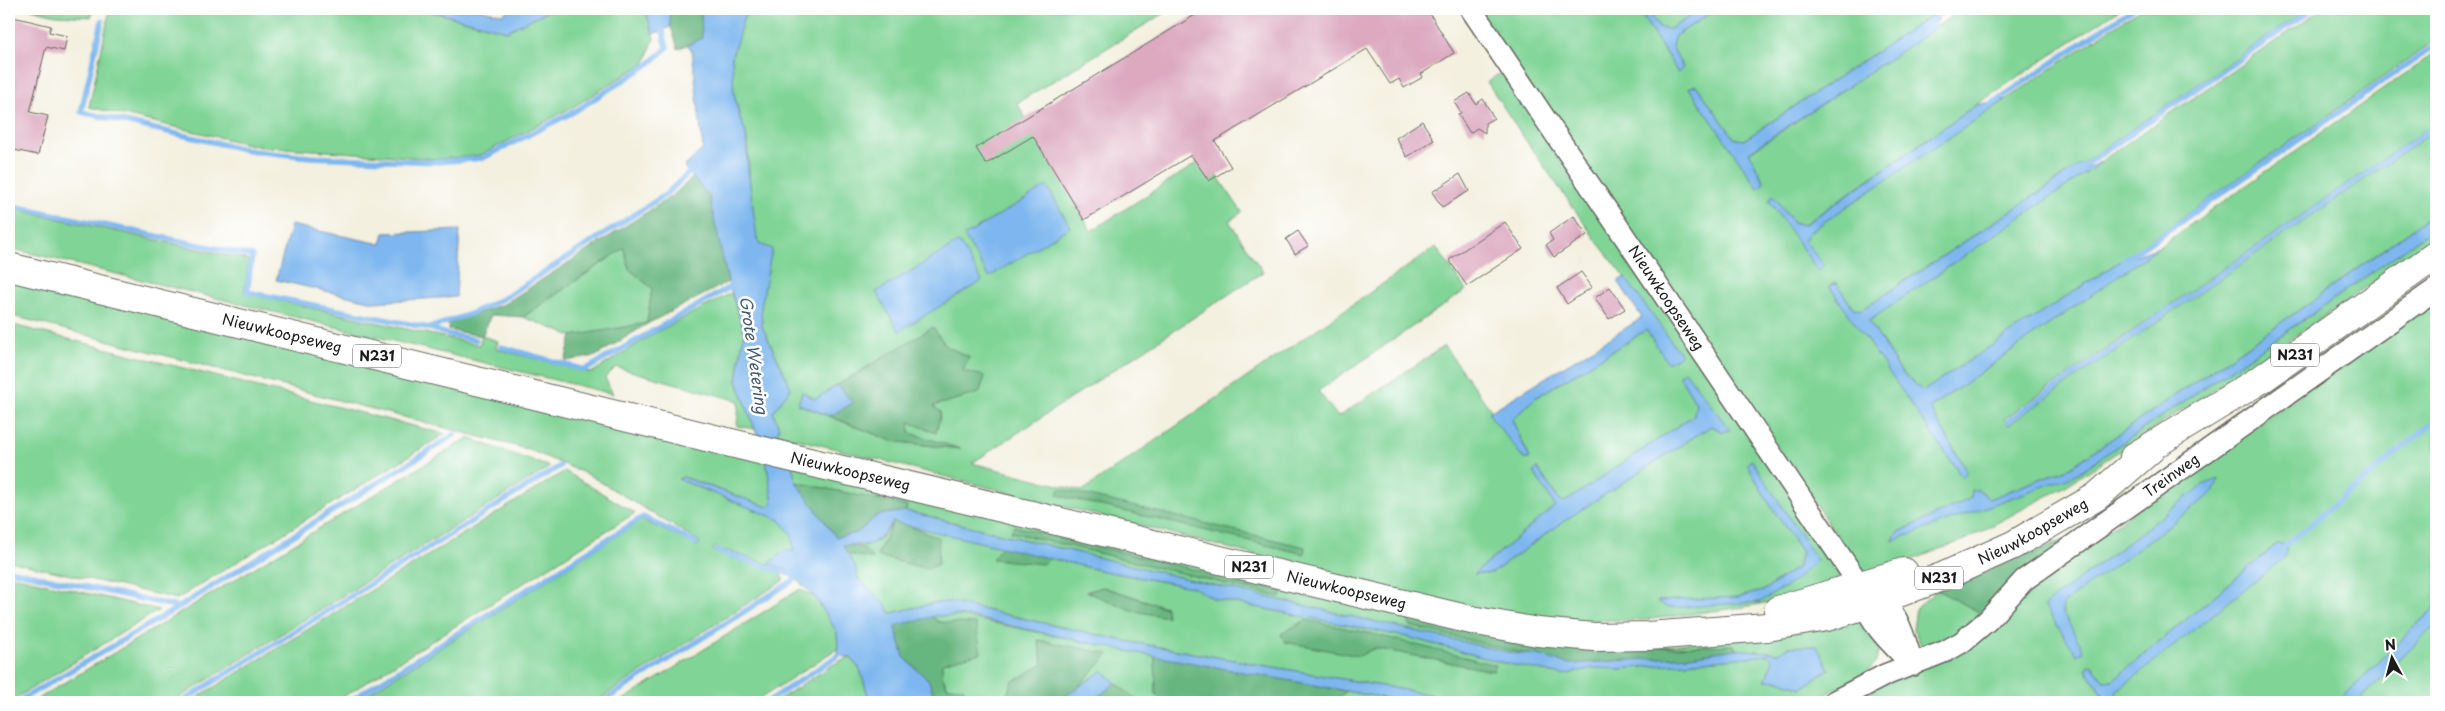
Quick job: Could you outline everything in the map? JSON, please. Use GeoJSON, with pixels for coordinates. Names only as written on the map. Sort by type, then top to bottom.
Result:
{"type":"FeatureCollection","features":[{"type":"Feature","properties":{"kind":"main road","name":"Nieuwkoopseweg"},"geometry":{"type":"LineString","coordinates":[[9,267],[805,461],[1470,620],[1538,632],[1594,637],[1767,627],[1827,617],[1869,597],[1944,576],[2013,545],[2096,497],[2150,449],[2263,378],[2436,255]]}},
{"type":"Feature","properties":{"kind":"street","name":"Nieuwkoopseweg"},"geometry":{"type":"LineString","coordinates":[[1471,9],[1869,597]]}},
{"type":"Feature","properties":{"kind":"street","name":"Treinweg"},"geometry":{"type":"LineString","coordinates":[[1833,702],[1885,675],[1946,651],[1962,642],[1988,620],[2024,580],[2436,289]]}},
{"type":"Feature","properties":{"kind":"street"},"geometry":{"type":"LineString","coordinates":[[1869,597],[1883,635],[1913,665]]}},
{"type":"Feature","properties":{"kind":"green space"},"geometry":{"type":"Polygon","coordinates":[[[31,9],[94,9],[91,17],[56,15],[31,9]]]}},
{"type":"Feature","properties":{"kind":"green space"},"geometry":{"type":"Polygon","coordinates":[[[110,9],[421,9],[507,31],[552,9],[645,9],[654,38],[646,62],[573,107],[481,155],[438,159],[256,146],[89,107],[110,9]]]}},
{"type":"Feature","properties":{"kind":"green space"},"geometry":{"type":"Polygon","coordinates":[[[669,9],[701,9],[702,38],[678,49],[671,27],[669,9]]]}},
{"type":"Feature","properties":{"kind":"green space"},"geometry":{"type":"Polygon","coordinates":[[[752,9],[1171,9],[1017,103],[1091,231],[1205,158],[1242,212],[1229,221],[1263,272],[972,463],[1082,491],[1436,247],[1466,290],[1318,391],[1338,417],[1444,346],[1491,410],[1489,413],[1525,460],[1530,458],[1512,420],[1535,398],[1646,330],[1668,362],[1625,277],[1598,243],[1487,82],[1497,75],[1507,75],[1840,566],[1840,580],[1829,591],[1744,607],[1644,620],[1556,620],[1480,610],[777,434],[779,428],[773,412],[791,388],[762,326],[761,307],[764,284],[760,244],[756,234],[751,207],[748,146],[736,103],[731,71],[734,46],[746,13],[752,9]],[[933,327],[815,399],[802,392],[798,404],[892,441],[957,449],[910,433],[909,422],[932,406],[979,393],[985,377],[963,371],[969,357],[946,346],[933,327]],[[1679,375],[1696,403],[1694,415],[1565,502],[1559,500],[1538,469],[1535,473],[1555,506],[1475,573],[1492,573],[1570,517],[1711,426],[1723,432],[1729,430],[1679,375]],[[1751,460],[1747,464],[1767,500],[1802,552],[1798,567],[1763,591],[1739,597],[1658,601],[1760,602],[1817,560],[1751,460]]]}},
{"type":"Feature","properties":{"kind":"green space"},"geometry":{"type":"Polygon","coordinates":[[[1477,9],[1638,9],[1678,73],[1683,68],[1672,46],[1675,36],[1717,9],[1941,9],[1744,140],[1735,139],[1696,85],[1689,88],[1758,187],[1764,182],[1749,153],[1962,9],[2120,9],[1976,105],[1803,225],[1793,222],[1773,196],[1818,270],[1823,265],[1804,240],[1812,230],[2140,9],[2308,9],[2064,176],[1861,310],[1853,308],[1836,283],[1829,286],[1967,471],[1930,408],[2436,52],[2436,123],[2004,419],[2008,425],[2436,130],[2436,212],[2308,304],[2071,467],[1989,499],[1979,490],[1972,498],[1897,533],[2075,475],[2311,315],[2436,227],[2436,239],[2306,329],[2064,487],[1969,538],[1873,575],[1860,569],[1477,9]]]}},
{"type":"Feature","properties":{"kind":"green space"},"geometry":{"type":"Polygon","coordinates":[[[1648,9],[1702,9],[1670,29],[1659,28],[1648,9]]]}},
{"type":"Feature","properties":{"kind":"green space"},"geometry":{"type":"Polygon","coordinates":[[[2322,9],[2436,9],[2436,40],[2117,263],[1923,392],[1901,372],[1869,321],[2322,9]]]}},
{"type":"Feature","properties":{"kind":"green space"},"geometry":{"type":"Polygon","coordinates":[[[693,177],[709,195],[728,282],[647,324],[596,356],[565,361],[572,336],[647,323],[652,288],[629,269],[624,248],[523,317],[491,315],[482,336],[449,330],[448,324],[504,304],[672,196],[693,177]]]}},
{"type":"Feature","properties":{"kind":"green space"},"geometry":{"type":"Polygon","coordinates":[[[9,208],[249,260],[244,293],[479,345],[482,336],[498,341],[496,349],[591,373],[655,333],[731,293],[744,331],[737,381],[755,429],[737,426],[739,401],[616,367],[605,378],[613,394],[9,248],[9,208]]]}},
{"type":"Feature","properties":{"kind":"green space"},"geometry":{"type":"Polygon","coordinates":[[[624,248],[629,269],[652,288],[647,324],[572,336],[523,317],[624,248]]]}},
{"type":"Feature","properties":{"kind":"green space"},"geometry":{"type":"Polygon","coordinates":[[[9,277],[766,459],[773,503],[768,507],[683,477],[679,479],[780,520],[792,535],[794,551],[786,550],[768,564],[715,547],[713,551],[780,573],[784,580],[595,702],[355,702],[642,520],[698,546],[700,542],[589,475],[527,449],[9,315],[9,277]]]}},
{"type":"Feature","properties":{"kind":"green space"},"geometry":{"type":"Polygon","coordinates":[[[2436,297],[2436,606],[2338,702],[2119,702],[2115,692],[2284,557],[2286,544],[2277,544],[2113,680],[2104,681],[2093,666],[2086,669],[2108,702],[1851,702],[2029,586],[2436,297]]]}},
{"type":"Feature","properties":{"kind":"green space"},"geometry":{"type":"Polygon","coordinates":[[[9,324],[445,434],[177,599],[9,561],[9,324]]]}},
{"type":"Feature","properties":{"kind":"green space"},"geometry":{"type":"Polygon","coordinates":[[[933,327],[946,346],[969,357],[963,371],[985,376],[979,393],[933,406],[941,412],[936,433],[909,422],[910,433],[961,449],[892,441],[830,416],[853,403],[838,385],[933,327]]]}},
{"type":"Feature","properties":{"kind":"green space"},"geometry":{"type":"Polygon","coordinates":[[[468,438],[550,467],[172,702],[33,702],[468,438]]]}},
{"type":"Feature","properties":{"kind":"green space"},"geometry":{"type":"Polygon","coordinates":[[[792,465],[1407,617],[1410,626],[1538,655],[1512,653],[1192,580],[906,511],[907,506],[796,482],[792,465]],[[1011,532],[1280,597],[1282,591],[1011,532]]]}},
{"type":"Feature","properties":{"kind":"green space"},"geometry":{"type":"Polygon","coordinates":[[[565,471],[635,513],[335,702],[190,702],[565,471]]]}},
{"type":"Feature","properties":{"kind":"green space"},"geometry":{"type":"Polygon","coordinates":[[[796,482],[907,506],[906,511],[878,515],[857,533],[836,537],[796,482]]]}},
{"type":"Feature","properties":{"kind":"green space"},"geometry":{"type":"Polygon","coordinates":[[[1060,489],[1305,547],[1304,554],[1057,495],[1060,489]]]}},
{"type":"Feature","properties":{"kind":"green space"},"geometry":{"type":"Polygon","coordinates":[[[893,522],[904,524],[939,538],[938,564],[928,569],[877,556],[893,522]]]}},
{"type":"Feature","properties":{"kind":"green space"},"geometry":{"type":"Polygon","coordinates":[[[904,524],[1104,571],[1192,587],[1215,599],[1407,637],[1504,663],[1563,675],[1593,668],[1620,669],[1768,655],[1773,660],[1766,680],[1781,681],[1802,688],[1829,669],[1817,646],[1789,647],[1778,653],[1735,649],[1734,645],[1651,648],[1855,619],[1877,637],[1879,648],[1876,662],[1868,672],[1812,702],[1743,702],[1713,696],[1669,700],[1669,702],[1473,702],[1125,641],[949,602],[935,603],[891,613],[884,604],[861,584],[848,554],[873,558],[861,547],[879,540],[891,525],[877,556],[939,539],[904,524]],[[1103,587],[1088,591],[1166,607],[1103,587]],[[1306,620],[1281,634],[1374,648],[1493,671],[1373,634],[1306,620]]]}},
{"type":"Feature","properties":{"kind":"green space"},"geometry":{"type":"Polygon","coordinates":[[[1014,526],[1283,591],[1280,597],[1011,532],[1014,526]]]}},
{"type":"Feature","properties":{"kind":"green space"},"geometry":{"type":"Polygon","coordinates":[[[2067,539],[1981,613],[1937,590],[1984,570],[2067,539]]]}},
{"type":"Feature","properties":{"kind":"green space"},"geometry":{"type":"Polygon","coordinates":[[[842,544],[861,547],[874,559],[848,554],[842,544]]]}},
{"type":"Feature","properties":{"kind":"green space"},"geometry":{"type":"Polygon","coordinates":[[[1002,546],[1051,558],[1042,564],[992,559],[1002,546]]]}},
{"type":"Feature","properties":{"kind":"green space"},"geometry":{"type":"Polygon","coordinates":[[[9,575],[159,610],[9,701],[9,575]]]}},
{"type":"Feature","properties":{"kind":"green space"},"geometry":{"type":"Polygon","coordinates":[[[1103,587],[1166,608],[1167,617],[1134,611],[1087,592],[1103,587]]]}},
{"type":"Feature","properties":{"kind":"green space"},"geometry":{"type":"Polygon","coordinates":[[[800,589],[815,597],[837,632],[838,648],[755,702],[620,702],[800,589]]]}},
{"type":"Feature","properties":{"kind":"green space"},"geometry":{"type":"Polygon","coordinates":[[[1937,590],[1981,613],[1946,643],[1921,645],[1913,630],[1916,608],[1937,590]]]}},
{"type":"Feature","properties":{"kind":"green space"},"geometry":{"type":"Polygon","coordinates":[[[949,614],[1155,656],[1156,694],[1163,702],[1139,702],[1102,671],[1076,689],[1108,654],[1038,640],[1044,664],[1012,682],[1004,702],[969,702],[963,688],[948,687],[942,675],[938,622],[931,616],[949,614]]]}},
{"type":"Feature","properties":{"kind":"green space"},"geometry":{"type":"Polygon","coordinates":[[[931,616],[939,622],[976,624],[981,653],[942,663],[942,675],[947,687],[963,688],[969,702],[936,702],[929,681],[904,657],[895,625],[931,616]]]}},
{"type":"Feature","properties":{"kind":"green space"},"geometry":{"type":"Polygon","coordinates":[[[1407,617],[1583,650],[1734,645],[1735,649],[1690,656],[1568,664],[1410,626],[1407,617]]]}},
{"type":"Feature","properties":{"kind":"green space"},"geometry":{"type":"Polygon","coordinates":[[[1306,620],[1373,634],[1496,665],[1493,671],[1375,648],[1359,656],[1285,642],[1281,634],[1306,620]]]}},
{"type":"Feature","properties":{"kind":"green space"},"geometry":{"type":"Polygon","coordinates":[[[2436,624],[2436,702],[2357,702],[2436,624]]]}},
{"type":"Feature","properties":{"kind":"green space"},"geometry":{"type":"Polygon","coordinates":[[[1038,640],[1109,654],[1076,689],[1057,702],[1004,702],[1012,682],[1043,664],[1038,640]]]}},
{"type":"Feature","properties":{"kind":"green space"},"geometry":{"type":"Polygon","coordinates":[[[1155,656],[1346,691],[1333,702],[1163,702],[1156,694],[1155,656]]]}},
{"type":"Feature","properties":{"kind":"green space"},"geometry":{"type":"Polygon","coordinates":[[[851,658],[860,670],[870,702],[775,702],[839,661],[851,658]]]}},
{"type":"Feature","properties":{"kind":"green space"},"geometry":{"type":"Polygon","coordinates":[[[1116,683],[1139,702],[1091,702],[1116,683]]]}},
{"type":"Feature","properties":{"kind":"green space"},"geometry":{"type":"Polygon","coordinates":[[[1346,691],[1407,702],[1333,702],[1346,691]]]}},
{"type":"Feature","properties":{"kind":"green space"},"geometry":{"type":"Polygon","coordinates":[[[1687,696],[1713,696],[1743,702],[1669,702],[1687,696]]]}},
{"type":"Feature","properties":{"kind":"water"},"geometry":{"type":"Polygon","coordinates":[[[422,9],[478,9],[502,14],[511,9],[552,9],[507,31],[422,9]]]}},
{"type":"Feature","properties":{"kind":"water"},"geometry":{"type":"Polygon","coordinates":[[[645,9],[669,9],[671,27],[653,34],[645,9]]]}},
{"type":"Feature","properties":{"kind":"water","name":"Grote Wetering"},"geometry":{"type":"Polygon","coordinates":[[[701,9],[752,9],[745,13],[732,57],[734,93],[739,116],[746,133],[748,169],[757,239],[760,244],[772,249],[761,307],[762,326],[791,388],[773,412],[779,428],[777,434],[792,465],[796,482],[836,537],[857,533],[878,515],[906,511],[1192,580],[1512,653],[1538,655],[1568,664],[1690,656],[1735,649],[1778,653],[1789,647],[1817,646],[1829,669],[1802,688],[1781,681],[1765,680],[1773,660],[1768,655],[1620,669],[1593,668],[1563,675],[1504,663],[1407,637],[1215,599],[1192,587],[1104,571],[893,522],[881,537],[872,543],[867,545],[843,545],[855,566],[858,579],[886,605],[891,613],[935,603],[949,602],[1125,641],[1473,702],[1407,702],[1127,651],[966,616],[936,616],[895,626],[904,657],[929,681],[936,702],[870,702],[860,669],[851,658],[836,655],[838,648],[837,632],[815,597],[787,570],[768,564],[786,550],[794,551],[792,535],[780,520],[678,479],[683,477],[768,507],[773,503],[766,459],[737,381],[744,331],[728,282],[709,196],[684,167],[703,149],[692,51],[688,45],[702,38],[701,9]]]}},
{"type":"Feature","properties":{"kind":"water"},"geometry":{"type":"Polygon","coordinates":[[[1638,9],[1648,9],[1659,28],[1670,29],[1702,9],[1717,9],[1675,36],[1672,46],[1683,68],[1678,73],[1638,9]]]}},
{"type":"Feature","properties":{"kind":"water"},"geometry":{"type":"Polygon","coordinates":[[[1941,9],[1933,30],[1749,152],[1764,183],[1758,188],[1689,88],[1696,85],[1735,139],[1744,140],[1941,9]]]}},
{"type":"Feature","properties":{"kind":"water"},"geometry":{"type":"Polygon","coordinates":[[[2007,99],[1812,230],[1804,240],[1824,265],[1818,271],[1769,201],[1773,195],[1793,222],[1804,225],[1976,105],[2007,99]]]}},
{"type":"Feature","properties":{"kind":"water"},"geometry":{"type":"Polygon","coordinates":[[[2102,162],[1869,321],[1901,372],[1923,391],[2117,263],[2161,246],[1930,408],[1967,472],[1962,477],[1829,286],[1836,283],[1853,308],[1861,310],[2064,176],[2102,162]]]}},
{"type":"Feature","properties":{"kind":"water"},"geometry":{"type":"Polygon","coordinates":[[[1047,186],[1070,227],[989,277],[964,236],[1047,186]]]}},
{"type":"Feature","properties":{"kind":"water"},"geometry":{"type":"Polygon","coordinates":[[[2436,212],[2436,227],[2311,315],[2075,475],[1892,541],[1897,533],[1971,498],[1972,490],[1979,490],[1989,499],[2071,467],[2308,304],[2436,212]]]}},
{"type":"Feature","properties":{"kind":"water"},"geometry":{"type":"Polygon","coordinates":[[[291,225],[381,244],[384,233],[460,230],[456,297],[374,302],[276,280],[291,225]]]}},
{"type":"Feature","properties":{"kind":"water"},"geometry":{"type":"Polygon","coordinates":[[[959,242],[982,281],[899,331],[876,292],[959,242]]]}},
{"type":"Feature","properties":{"kind":"water"},"geometry":{"type":"Polygon","coordinates":[[[1625,277],[1681,355],[1668,363],[1646,330],[1535,398],[1512,420],[1530,459],[1524,459],[1488,413],[1642,318],[1618,281],[1625,277]]]}},
{"type":"Feature","properties":{"kind":"water"},"geometry":{"type":"Polygon","coordinates":[[[1685,371],[1730,430],[1723,432],[1711,426],[1570,517],[1492,573],[1474,574],[1555,506],[1534,472],[1537,468],[1559,500],[1565,502],[1694,415],[1696,403],[1679,375],[1685,371]]]}},
{"type":"Feature","properties":{"kind":"water"},"geometry":{"type":"Polygon","coordinates":[[[838,385],[853,403],[830,416],[798,404],[802,392],[815,399],[838,385]]]}},
{"type":"Feature","properties":{"kind":"water"},"geometry":{"type":"Polygon","coordinates":[[[1752,460],[1817,560],[1795,581],[1760,602],[1668,608],[1657,601],[1739,597],[1763,591],[1798,567],[1802,552],[1767,500],[1747,464],[1752,460]]]}},
{"type":"Feature","properties":{"kind":"water"},"geometry":{"type":"Polygon","coordinates":[[[2219,479],[2213,493],[2063,604],[2062,611],[2084,651],[2077,655],[2044,606],[2203,485],[2219,479]]]}},
{"type":"Feature","properties":{"kind":"water"},"geometry":{"type":"Polygon","coordinates":[[[2277,544],[2287,544],[2285,557],[2116,692],[2119,702],[2108,702],[2086,669],[2088,665],[2093,666],[2104,681],[2113,680],[2277,544]]]}},
{"type":"Feature","properties":{"kind":"water"},"geometry":{"type":"Polygon","coordinates":[[[2436,606],[2436,624],[2357,702],[2338,702],[2436,606]]]}},
{"type":"Feature","properties":{"kind":"water"},"geometry":{"type":"Polygon","coordinates":[[[1102,671],[1116,683],[1091,702],[1057,702],[1102,671]]]}},
{"type":"Feature","properties":{"kind":"building"},"geometry":{"type":"Polygon","coordinates":[[[1205,9],[1427,9],[1454,53],[1421,74],[1423,77],[1404,88],[1399,79],[1390,84],[1367,49],[1215,141],[1231,167],[1209,181],[1191,155],[1084,220],[1033,136],[986,164],[976,148],[1205,9]]]}},
{"type":"Feature","properties":{"kind":"building"},"geometry":{"type":"Polygon","coordinates":[[[9,16],[51,26],[49,32],[67,36],[64,51],[46,47],[30,112],[48,116],[38,155],[9,149],[9,16]]]}},
{"type":"Feature","properties":{"kind":"building"},"geometry":{"type":"Polygon","coordinates":[[[1469,93],[1476,104],[1483,99],[1494,118],[1485,123],[1485,133],[1477,128],[1470,133],[1458,114],[1461,113],[1454,102],[1469,93]]]}},
{"type":"Feature","properties":{"kind":"building"},"geometry":{"type":"Polygon","coordinates":[[[1422,121],[1434,140],[1407,157],[1396,138],[1422,121]]]}},
{"type":"Feature","properties":{"kind":"building"},"geometry":{"type":"Polygon","coordinates":[[[1460,174],[1469,191],[1442,207],[1432,192],[1460,174]]]}},
{"type":"Feature","properties":{"kind":"building"},"geometry":{"type":"Polygon","coordinates":[[[1574,216],[1587,235],[1554,257],[1546,245],[1553,240],[1549,233],[1574,216]]]}},
{"type":"Feature","properties":{"kind":"building"},"geometry":{"type":"Polygon","coordinates":[[[1505,222],[1523,249],[1467,286],[1449,260],[1505,222]]]}},
{"type":"Feature","properties":{"kind":"building"},"geometry":{"type":"Polygon","coordinates":[[[1298,231],[1308,246],[1295,254],[1286,239],[1298,231]]]}},
{"type":"Feature","properties":{"kind":"building"},"geometry":{"type":"Polygon","coordinates":[[[1581,272],[1592,287],[1567,304],[1557,288],[1581,272]]]}},
{"type":"Feature","properties":{"kind":"building"},"geometry":{"type":"Polygon","coordinates":[[[1610,287],[1625,309],[1609,319],[1595,298],[1610,287]]]}},
{"type":"Feature","properties":{"kind":"waterway"},"geometry":{"type":"LineString","coordinates":[[1935,17],[1947,9]]}},
{"type":"Feature","properties":{"kind":"waterway"},"geometry":{"type":"LineString","coordinates":[[1990,105],[2132,9]]}},
{"type":"Feature","properties":{"kind":"waterway"},"geometry":{"type":"LineString","coordinates":[[2069,176],[2313,9]]}},
{"type":"Feature","properties":{"kind":"waterway"},"geometry":{"type":"LineString","coordinates":[[102,21],[81,112],[252,151],[310,157],[438,162],[483,158],[575,111],[649,64],[667,48],[661,23]]}},
{"type":"Feature","properties":{"kind":"waterway"},"geometry":{"type":"LineString","coordinates":[[2122,262],[2436,45]]}},
{"type":"Feature","properties":{"kind":"waterway"},"geometry":{"type":"LineString","coordinates":[[2008,421],[2436,126]]}},
{"type":"Feature","properties":{"kind":"waterway"},"geometry":{"type":"LineString","coordinates":[[9,205],[252,256],[247,292],[429,328],[470,314],[504,298],[665,195],[694,168]]}},
{"type":"Feature","properties":{"kind":"waterway"},"geometry":{"type":"LineString","coordinates":[[501,347],[585,370],[730,287],[734,282]]}},
{"type":"Feature","properties":{"kind":"waterway"},"geometry":{"type":"LineString","coordinates":[[429,328],[476,340]]}},
{"type":"Feature","properties":{"kind":"waterway"},"geometry":{"type":"LineString","coordinates":[[2287,544],[2436,420]]}},
{"type":"Feature","properties":{"kind":"waterway"},"geometry":{"type":"LineString","coordinates":[[9,570],[179,607],[454,435]]}},
{"type":"Feature","properties":{"kind":"waterway"},"geometry":{"type":"LineString","coordinates":[[181,702],[560,466]]}},
{"type":"Feature","properties":{"kind":"waterway"},"geometry":{"type":"LineString","coordinates":[[348,702],[643,517],[696,543]]}},
{"type":"Feature","properties":{"kind":"waterway"},"geometry":{"type":"LineString","coordinates":[[717,551],[796,576]]}},
{"type":"Feature","properties":{"kind":"waterway"},"geometry":{"type":"LineString","coordinates":[[602,702],[800,576]]}},
{"type":"Feature","properties":{"kind":"waterway"},"geometry":{"type":"LineString","coordinates":[[17,702],[179,607]]}},
{"type":"Feature","properties":{"kind":"waterway"},"geometry":{"type":"LineString","coordinates":[[767,702],[845,651]]}}]}
